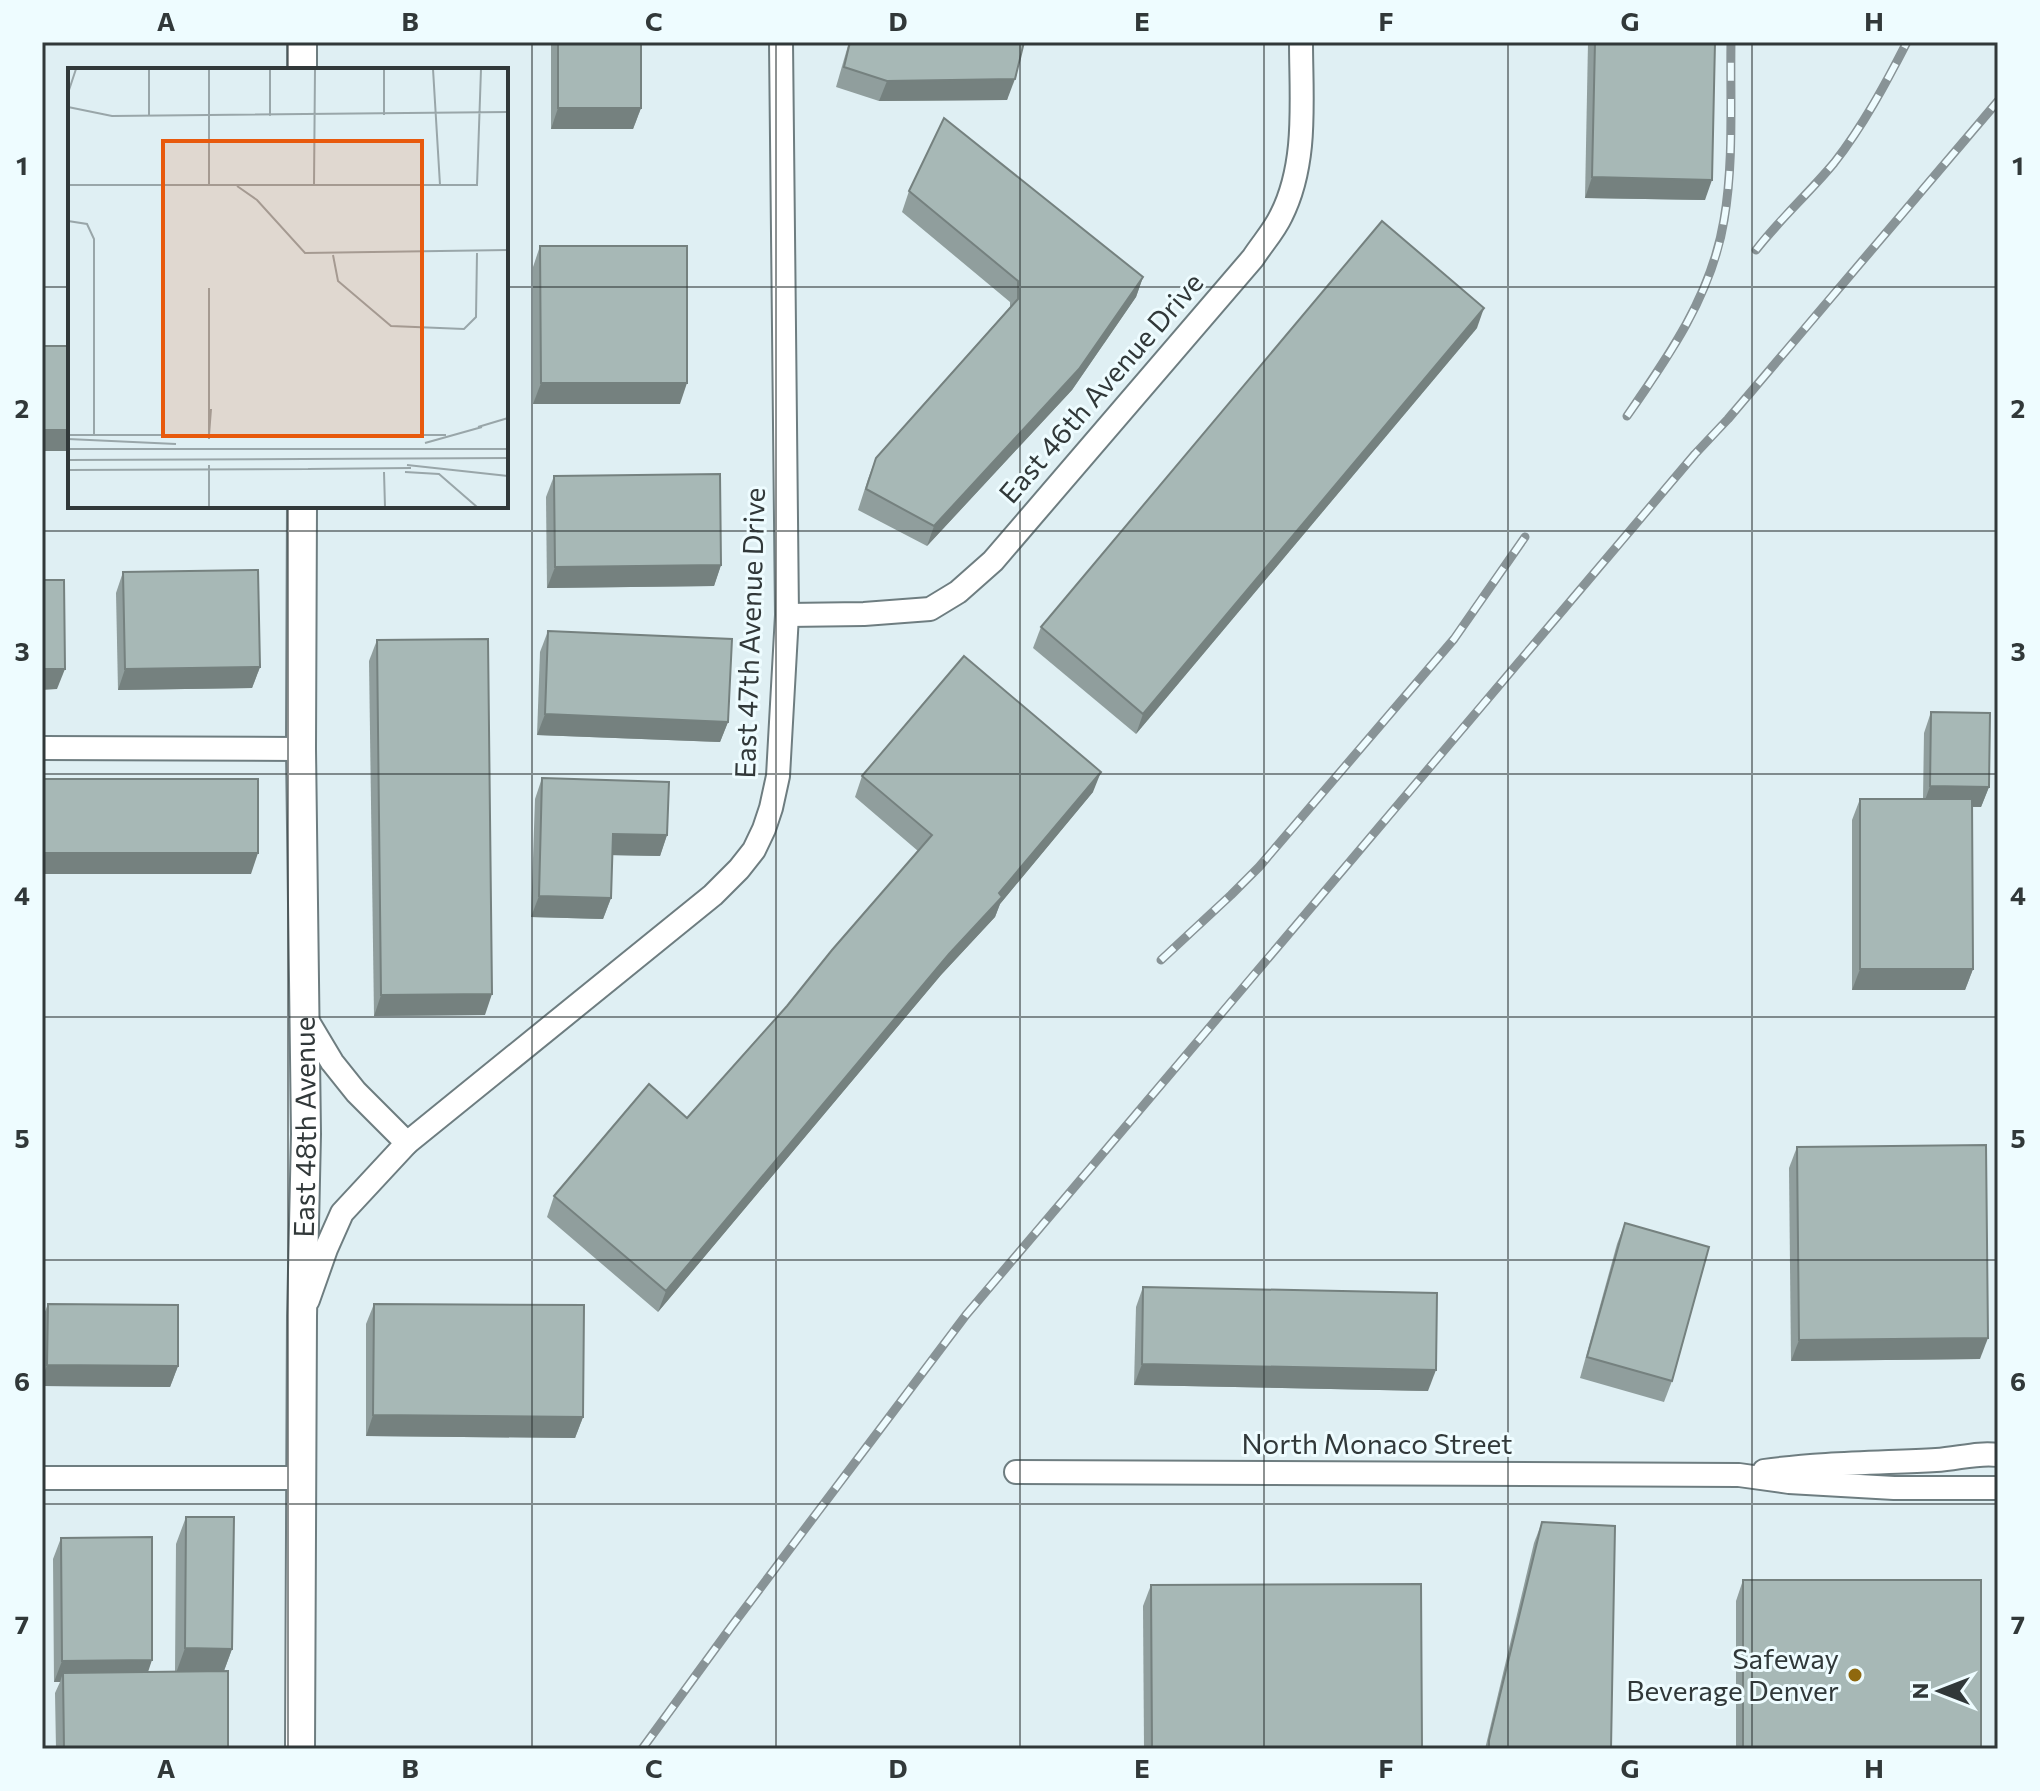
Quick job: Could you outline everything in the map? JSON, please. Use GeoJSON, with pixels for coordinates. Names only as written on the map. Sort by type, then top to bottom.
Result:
{"type":"FeatureCollection","features":[{"type":"Feature","properties":{"kind":"street"},"geometry":{"type":"LineString","coordinates":[[302,42],[302,68]]}},
{"type":"Feature","properties":{"kind":"street","name":"East 47th Avenue Drive"},"geometry":{"type":"LineString","coordinates":[[302,1316],[342,1213],[407,1143],[713,895],[754,850],[764,829],[778,776],[787,615],[781,42]]}},
{"type":"Feature","properties":{"kind":"street","name":"East 46th Avenue Drive"},"geometry":{"type":"LineString","coordinates":[[787,615],[930,609],[958,592],[993,561],[1253,258],[1282,215],[1296,169],[1301,139],[1301,42]]}},
{"type":"Feature","properties":{"kind":"street","name":"East 48th Avenue"},"geometry":{"type":"LineString","coordinates":[[300,1749],[306,1134],[301,749],[302,508]]}},
{"type":"Feature","properties":{"kind":"street"},"geometry":{"type":"LineString","coordinates":[[42,748],[301,749]]}},
{"type":"Feature","properties":{"kind":"street"},"geometry":{"type":"LineString","coordinates":[[304,1015],[332,1062],[356,1092],[407,1143]]}},
{"type":"Feature","properties":{"kind":"street","name":"North Monaco Street"},"geometry":{"type":"LineString","coordinates":[[1739,1475],[1792,1467],[1998,1455]]}},
{"type":"Feature","properties":{"kind":"street","name":"North Monaco Street"},"geometry":{"type":"LineString","coordinates":[[1016,1472],[1739,1475],[1789,1482],[1864,1486],[1998,1488]]}},
{"type":"Feature","properties":{"kind":"street"},"geometry":{"type":"LineString","coordinates":[[42,1478],[301,1478]]}},
{"type":"Feature","properties":{"kind":"building"},"geometry":{"type":"Polygon","coordinates":[[[558,42],[641,42],[641,108],[558,108],[558,42]]]}},
{"type":"Feature","properties":{"kind":"building"},"geometry":{"type":"Polygon","coordinates":[[[850,42],[1024,42],[1015,79],[887,81],[844,67],[850,42]]]}},
{"type":"Feature","properties":{"kind":"building"},"geometry":{"type":"Polygon","coordinates":[[[1595,42],[1715,42],[1712,180],[1592,177],[1595,42]]]}},
{"type":"Feature","properties":{"kind":"building"},"geometry":{"type":"Polygon","coordinates":[[[176,67],[267,67],[267,68],[176,67]]]}},
{"type":"Feature","properties":{"kind":"building"},"geometry":{"type":"Polygon","coordinates":[[[944,118],[1143,277],[1079,369],[934,526],[866,489],[876,458],[1018,299],[1018,281],[909,191],[944,118]]]}},
{"type":"Feature","properties":{"kind":"building"},"geometry":{"type":"Polygon","coordinates":[[[1382,221],[1484,308],[1143,714],[1041,627],[1382,221]]]}},
{"type":"Feature","properties":{"kind":"building"},"geometry":{"type":"Polygon","coordinates":[[[540,246],[687,246],[687,383],[541,383],[540,246]]]}},
{"type":"Feature","properties":{"kind":"building"},"geometry":{"type":"Polygon","coordinates":[[[42,346],[68,346],[68,430],[42,430],[42,346]]]}},
{"type":"Feature","properties":{"kind":"building"},"geometry":{"type":"Polygon","coordinates":[[[720,474],[721,565],[555,567],[554,476],[720,474]]]}},
{"type":"Feature","properties":{"kind":"building"},"geometry":{"type":"Polygon","coordinates":[[[258,570],[260,667],[125,669],[123,572],[258,570]]]}},
{"type":"Feature","properties":{"kind":"building"},"geometry":{"type":"Polygon","coordinates":[[[42,580],[64,580],[65,669],[42,669],[42,580]]]}},
{"type":"Feature","properties":{"kind":"building"},"geometry":{"type":"Polygon","coordinates":[[[548,631],[732,639],[728,722],[545,714],[548,631]]]}},
{"type":"Feature","properties":{"kind":"building"},"geometry":{"type":"Polygon","coordinates":[[[488,639],[492,994],[381,995],[377,640],[488,639]]]}},
{"type":"Feature","properties":{"kind":"building"},"geometry":{"type":"Polygon","coordinates":[[[964,656],[1101,772],[999,893],[1002,897],[949,954],[666,1291],[554,1196],[649,1084],[687,1118],[932,835],[862,776],[964,656]]]}},
{"type":"Feature","properties":{"kind":"building"},"geometry":{"type":"Polygon","coordinates":[[[1931,712],[1990,713],[1989,787],[1930,786],[1931,712]]]}},
{"type":"Feature","properties":{"kind":"building"},"geometry":{"type":"Polygon","coordinates":[[[542,778],[669,782],[667,835],[613,834],[611,898],[539,896],[542,778]]]}},
{"type":"Feature","properties":{"kind":"building"},"geometry":{"type":"Polygon","coordinates":[[[42,779],[258,779],[258,853],[42,853],[42,779]]]}},
{"type":"Feature","properties":{"kind":"building"},"geometry":{"type":"Polygon","coordinates":[[[1860,799],[1972,799],[1973,969],[1860,969],[1860,799]]]}},
{"type":"Feature","properties":{"kind":"building"},"geometry":{"type":"Polygon","coordinates":[[[1986,1145],[1988,1338],[1799,1340],[1797,1147],[1986,1145]]]}},
{"type":"Feature","properties":{"kind":"building"},"geometry":{"type":"Polygon","coordinates":[[[1625,1223],[1709,1247],[1672,1381],[1587,1357],[1625,1223]]]}},
{"type":"Feature","properties":{"kind":"building"},"geometry":{"type":"Polygon","coordinates":[[[1143,1287],[1437,1293],[1436,1370],[1142,1364],[1143,1287]]]}},
{"type":"Feature","properties":{"kind":"building"},"geometry":{"type":"Polygon","coordinates":[[[48,1304],[178,1305],[178,1366],[47,1365],[48,1304]]]}},
{"type":"Feature","properties":{"kind":"building"},"geometry":{"type":"Polygon","coordinates":[[[374,1304],[584,1305],[583,1417],[373,1415],[374,1304]]]}},
{"type":"Feature","properties":{"kind":"building"},"geometry":{"type":"Polygon","coordinates":[[[186,1517],[234,1517],[232,1649],[185,1648],[186,1517]]]}},
{"type":"Feature","properties":{"kind":"building"},"geometry":{"type":"Polygon","coordinates":[[[1542,1522],[1615,1526],[1611,1749],[1489,1749],[1542,1522]]]}},
{"type":"Feature","properties":{"kind":"building"},"geometry":{"type":"Polygon","coordinates":[[[152,1537],[152,1660],[62,1661],[61,1538],[152,1537]]]}},
{"type":"Feature","properties":{"kind":"building","name":"Safeway Beverage Denver"},"geometry":{"type":"Polygon","coordinates":[[[1743,1580],[1981,1580],[1981,1749],[1743,1749],[1743,1580]]]}},
{"type":"Feature","properties":{"kind":"building"},"geometry":{"type":"Polygon","coordinates":[[[1421,1584],[1422,1749],[1152,1749],[1151,1585],[1421,1584]]]}},
{"type":"Feature","properties":{"kind":"building"},"geometry":{"type":"Polygon","coordinates":[[[228,1671],[228,1749],[64,1749],[63,1673],[228,1671]]]}},
{"type":"Feature","properties":{"kind":"railway"},"geometry":{"type":"LineString","coordinates":[[1627,416],[1687,323],[1710,273],[1718,247],[1729,176],[1731,42]]}},
{"type":"Feature","properties":{"kind":"railway"},"geometry":{"type":"LineString","coordinates":[[1756,250],[1845,149],[1874,104],[1907,42]]}},
{"type":"Feature","properties":{"kind":"railway"},"geometry":{"type":"LineString","coordinates":[[642,1749],[966,1315],[1998,101]]}},
{"type":"Feature","properties":{"kind":"railway"},"geometry":{"type":"LineString","coordinates":[[1161,960],[1259,867],[1454,639],[1525,537]]}},
{"type":"Feature","properties":{"kind":"place","name":"Safeway Beverage Denver"},"geometry":{"type":"Point","coordinates":[1855,1675]}}]}
